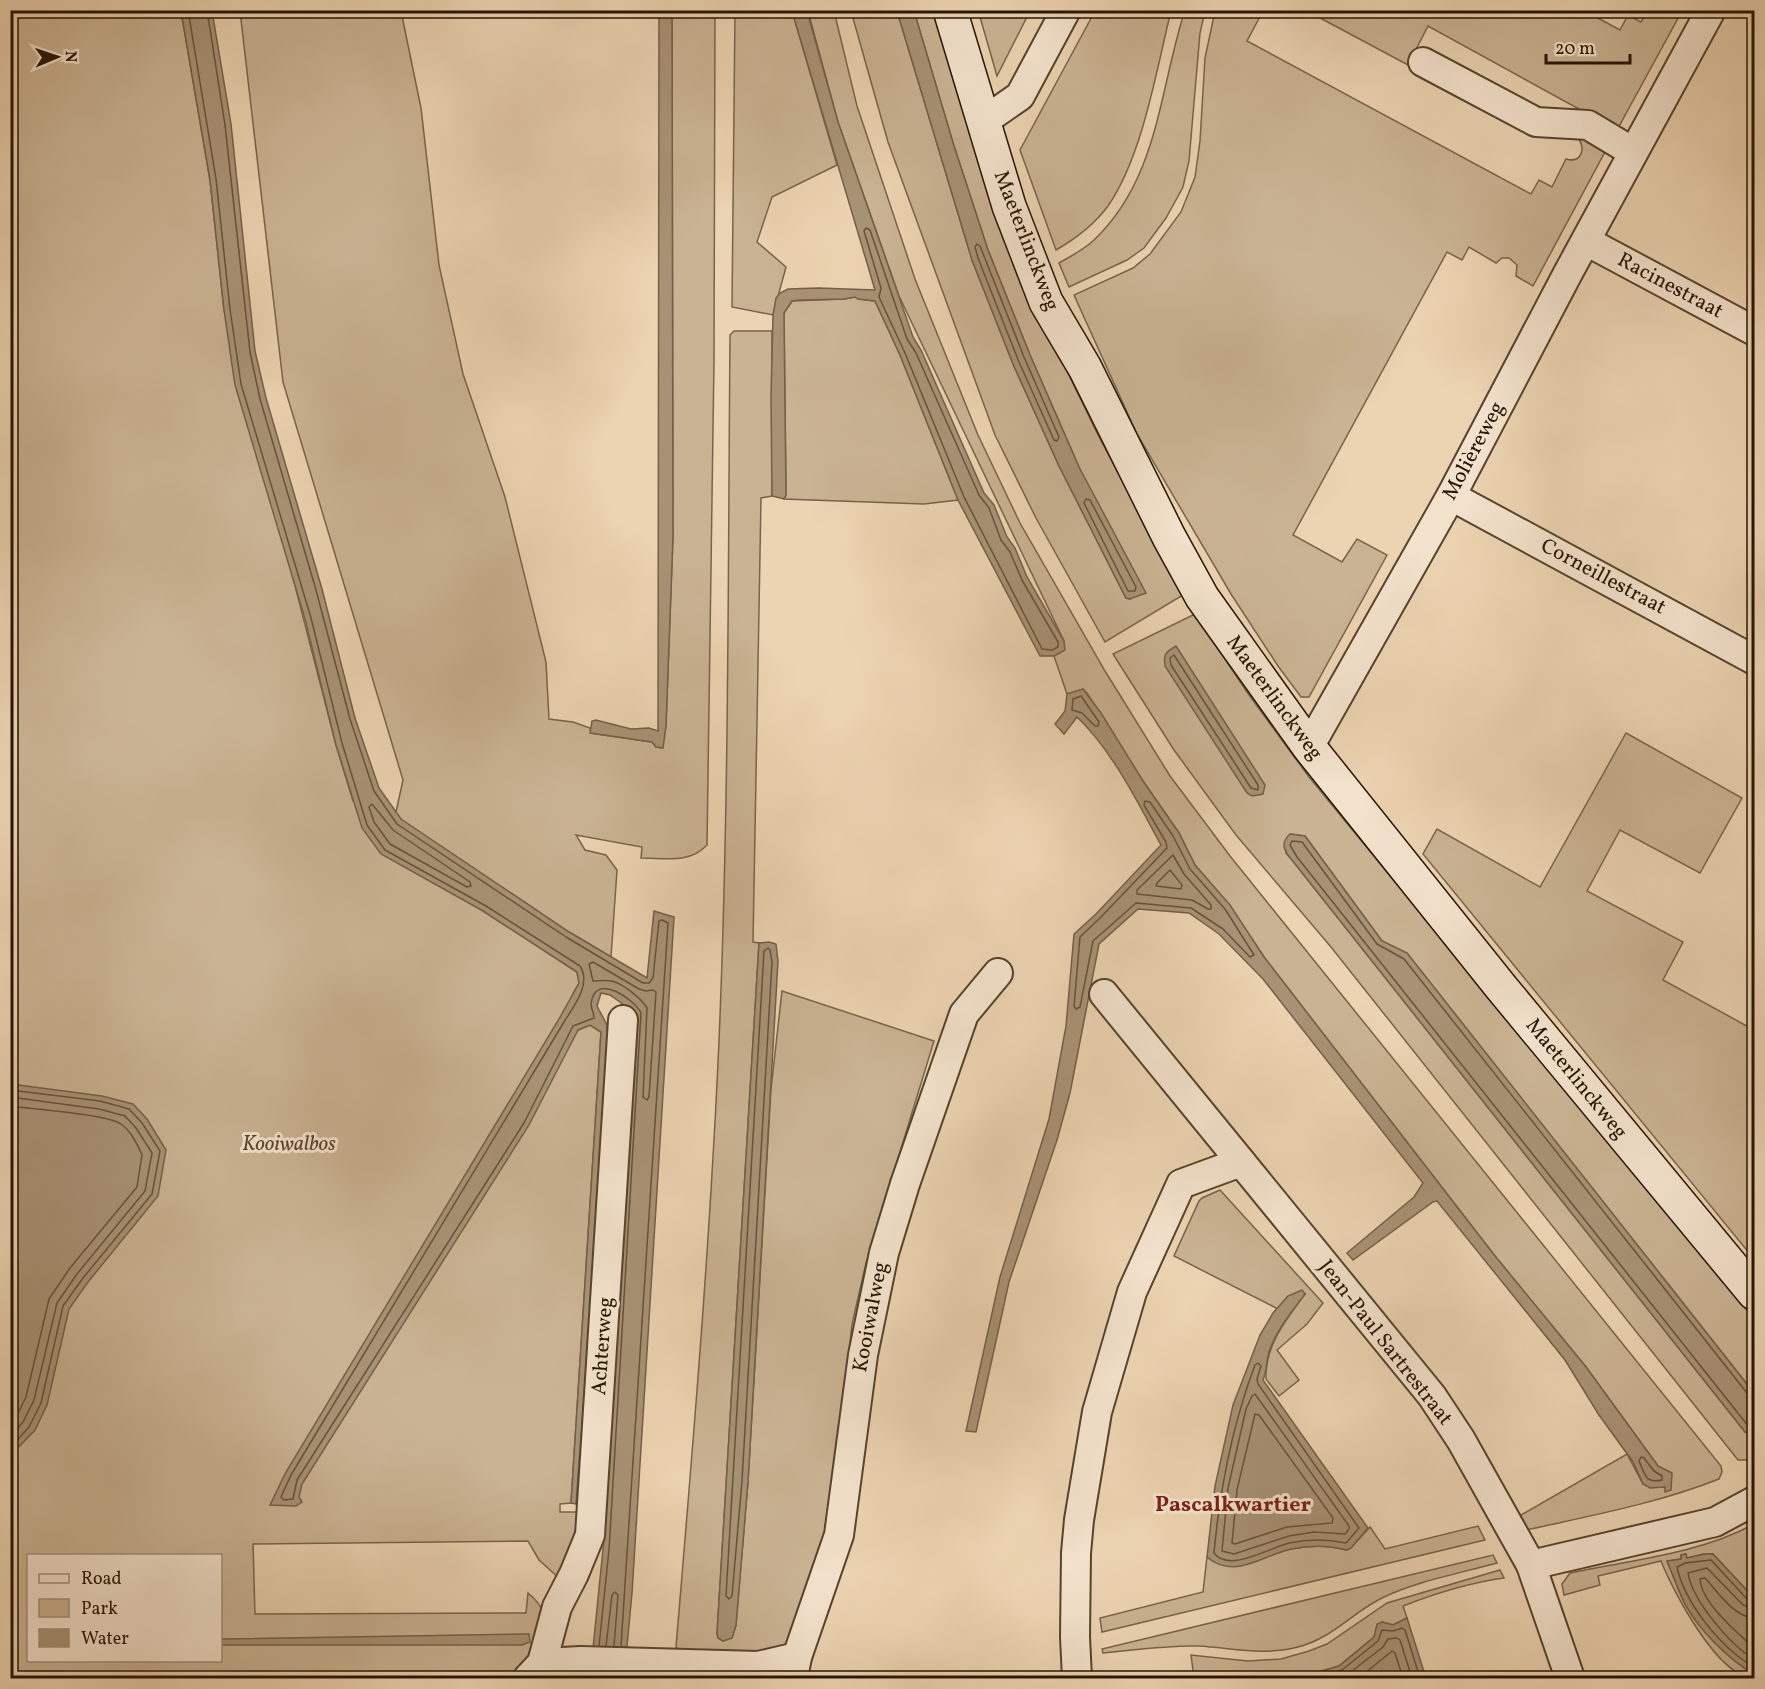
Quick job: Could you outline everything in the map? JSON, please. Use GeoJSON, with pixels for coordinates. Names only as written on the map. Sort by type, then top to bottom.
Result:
{"type":"FeatureCollection","features":[{"type":"Feature","properties":{"kind":"street","name":"Maeterlinckweg"},"geometry":{"type":"LineString","coordinates":[[950,10],[1009,206],[1046,302],[1085,368],[1169,537],[1202,597],[1309,747],[1509,996],[1755,1293]]}},
{"type":"Feature","properties":{"kind":"street"},"geometry":{"type":"LineString","coordinates":[[984,121],[1020,96],[1066,10]]}},
{"type":"Feature","properties":{"kind":"street","name":"Molièreweg"},"geometry":{"type":"LineString","coordinates":[[1309,747],[1451,496],[1711,10]]}},
{"type":"Feature","properties":{"kind":"street"},"geometry":{"type":"LineString","coordinates":[[1423,62],[1536,122],[1588,125],[1633,152]]}},
{"type":"Feature","properties":{"kind":"street","name":"Racinestraat"},"geometry":{"type":"LineString","coordinates":[[1586,241],[1755,331]]}},
{"type":"Feature","properties":{"kind":"street","name":"Corneillestraat"},"geometry":{"type":"LineString","coordinates":[[1451,496],[1755,660]]}},
{"type":"Feature","properties":{"kind":"street","name":"Kooiwalweg"},"geometry":{"type":"LineString","coordinates":[[795,1668],[839,1535],[863,1354],[884,1253],[905,1184],[964,1014],[998,973]]}},
{"type":"Feature","properties":{"kind":"street","name":"Jean-Paul Sartrestraat"},"geometry":{"type":"LineString","coordinates":[[1104,994],[1432,1395],[1461,1440],[1531,1565],[1570,1678]]}},
{"type":"Feature","properties":{"kind":"street","name":"Achterweg"},"geometry":{"type":"LineString","coordinates":[[535,1671],[557,1607],[574,1574],[590,1534],[623,1020]]}},
{"type":"Feature","properties":{"kind":"street"},"geometry":{"type":"LineString","coordinates":[[1077,1678],[1075,1615],[1079,1520],[1097,1412],[1132,1292],[1181,1184],[1241,1162]]}},
{"type":"Feature","properties":{"kind":"street"},"geometry":{"type":"LineString","coordinates":[[1531,1565],[1715,1522],[1755,1501]]}},
{"type":"Feature","properties":{"kind":"street"},"geometry":{"type":"LineString","coordinates":[[535,1671],[581,1660],[795,1668]]}},
{"type":"Feature","properties":{"kind":"green space"},"geometry":{"type":"Polygon","coordinates":[[[1185,10],[1205,11],[1200,33],[1189,161],[1183,187],[1166,218],[1144,248],[1127,260],[1069,287],[1059,263],[1094,240],[1116,216],[1145,161],[1185,10]]]}},
{"type":"Feature","properties":{"kind":"green space","name":"Kooiwalbos"},"geometry":{"type":"Polygon","coordinates":[[[10,11],[181,11],[210,180],[224,310],[336,745],[353,801],[483,911],[577,972],[579,983],[573,994],[572,1041],[578,1030],[590,1025],[601,1032],[571,1503],[560,1504],[560,1512],[582,1512],[578,1538],[560,1579],[539,1560],[528,1541],[253,1544],[255,1614],[526,1613],[528,1593],[541,1607],[544,1635],[594,1671],[593,1678],[11,1678],[10,11]]]}},
{"type":"Feature","properties":{"kind":"green space"},"geometry":{"type":"Polygon","coordinates":[[[240,11],[401,11],[421,108],[439,265],[463,374],[505,497],[546,662],[549,719],[573,722],[590,728],[591,733],[652,742],[656,747],[662,748],[666,726],[673,536],[672,11],[715,11],[714,360],[707,845],[693,855],[677,859],[641,858],[642,847],[576,835],[585,850],[606,855],[617,870],[611,957],[569,932],[400,819],[396,812],[403,780],[283,382],[240,11]]]}},
{"type":"Feature","properties":{"kind":"green space"},"geometry":{"type":"Polygon","coordinates":[[[735,11],[792,11],[837,165],[772,197],[757,242],[786,267],[773,315],[732,307],[735,11]]]}},
{"type":"Feature","properties":{"kind":"green space"},"geometry":{"type":"Polygon","coordinates":[[[808,11],[834,11],[857,106],[915,279],[978,435],[1020,523],[1105,671],[1170,776],[1230,856],[1721,1466],[1722,1472],[1719,1479],[1695,1488],[1597,1515],[1522,1531],[1516,1518],[1627,1454],[1643,1484],[1664,1470],[1658,1466],[1586,1367],[1495,1256],[1264,957],[1229,905],[1195,865],[1179,833],[1087,693],[1083,689],[1067,694],[1054,656],[1064,650],[1064,641],[899,296],[838,122],[808,11]]]}},
{"type":"Feature","properties":{"kind":"green space"},"geometry":{"type":"Polygon","coordinates":[[[851,11],[897,11],[972,260],[1013,364],[1059,466],[1126,598],[1130,599],[1079,467],[1030,355],[988,250],[914,11],[937,11],[1035,305],[1098,435],[1183,595],[1105,642],[1036,518],[995,435],[888,142],[851,11]]]}},
{"type":"Feature","properties":{"kind":"green space"},"geometry":{"type":"Polygon","coordinates":[[[979,11],[1030,11],[997,76],[980,17],[979,11]]]}},
{"type":"Feature","properties":{"kind":"green space"},"geometry":{"type":"Polygon","coordinates":[[[1095,11],[1171,11],[1147,112],[1120,185],[1108,206],[1097,219],[1056,250],[1020,150],[1095,11]]]}},
{"type":"Feature","properties":{"kind":"green space"},"geometry":{"type":"Polygon","coordinates":[[[1215,11],[1263,11],[1247,41],[1531,194],[1539,180],[1552,187],[1566,159],[1578,158],[1582,152],[1579,139],[1584,138],[1606,150],[1533,286],[1516,276],[1517,265],[1509,258],[1502,258],[1496,263],[1469,247],[1462,260],[1447,252],[1293,535],[1342,562],[1357,539],[1387,555],[1309,697],[1301,697],[1278,666],[1231,594],[1137,434],[1074,295],[1133,268],[1150,254],[1181,212],[1195,177],[1200,141],[1205,58],[1215,11]]]}},
{"type":"Feature","properties":{"kind":"green space"},"geometry":{"type":"Polygon","coordinates":[[[1307,11],[1585,11],[1620,30],[1628,15],[1641,22],[1647,11],[1682,11],[1617,130],[1428,26],[1408,65],[1307,11]]]}},
{"type":"Feature","properties":{"kind":"green space"},"geometry":{"type":"Polygon","coordinates":[[[855,297],[875,301],[900,355],[958,500],[924,504],[784,499],[786,495],[784,313],[792,301],[855,297]]]}},
{"type":"Feature","properties":{"kind":"green space"},"geometry":{"type":"Polygon","coordinates":[[[734,331],[772,331],[772,496],[761,498],[753,942],[759,943],[717,1634],[718,1638],[723,1641],[732,1638],[736,1625],[748,1482],[771,1089],[782,991],[934,1041],[866,1263],[852,1324],[838,1464],[829,1521],[790,1652],[774,1657],[682,1651],[676,1647],[706,1269],[719,1041],[726,777],[730,335],[734,331]]]}},
{"type":"Feature","properties":{"kind":"green space"},"geometry":{"type":"Polygon","coordinates":[[[1195,614],[1249,695],[1309,777],[1754,1319],[1754,1393],[1407,953],[1382,941],[1305,836],[1290,834],[1286,853],[1745,1432],[1754,1434],[1754,1456],[1748,1460],[1738,1460],[1331,947],[1236,835],[1174,750],[1113,654],[1195,614]]]}},
{"type":"Feature","properties":{"kind":"green space"},"geometry":{"type":"Polygon","coordinates":[[[1626,733],[1742,798],[1700,873],[1620,830],[1587,891],[1683,942],[1663,980],[1754,1030],[1754,1259],[1423,854],[1437,829],[1540,887],[1626,733]]]}},
{"type":"Feature","properties":{"kind":"green space"},"geometry":{"type":"Polygon","coordinates":[[[1220,1190],[1323,1303],[1307,1324],[1277,1350],[1299,1380],[1279,1396],[1266,1379],[1269,1355],[1278,1334],[1305,1294],[1288,1296],[1278,1309],[1174,1256],[1199,1201],[1220,1190]]]}},
{"type":"Feature","properties":{"kind":"green space"},"geometry":{"type":"Polygon","coordinates":[[[1754,1524],[1754,1598],[1713,1554],[1687,1558],[1686,1554],[1681,1555],[1681,1559],[1667,1561],[1685,1604],[1698,1624],[1725,1653],[1754,1674],[1754,1678],[1740,1674],[1726,1664],[1712,1649],[1686,1611],[1661,1561],[1598,1576],[1600,1585],[1564,1595],[1562,1584],[1570,1573],[1688,1549],[1733,1534],[1754,1524]]]}},
{"type":"Feature","properties":{"kind":"green space"},"geometry":{"type":"Polygon","coordinates":[[[1478,1526],[1485,1540],[1102,1632],[1100,1618],[1203,1592],[1207,1557],[1217,1563],[1238,1565],[1280,1552],[1312,1546],[1347,1550],[1370,1527],[1385,1549],[1478,1526]]]}},
{"type":"Feature","properties":{"kind":"green space"},"geometry":{"type":"Polygon","coordinates":[[[1493,1555],[1497,1563],[1397,1591],[1373,1603],[1323,1637],[1298,1647],[1273,1651],[1248,1651],[1175,1646],[1103,1653],[1102,1649],[1493,1555]]]}},
{"type":"Feature","properties":{"kind":"green space"},"geometry":{"type":"Polygon","coordinates":[[[1500,1570],[1504,1578],[1452,1589],[1403,1606],[1407,1618],[1393,1625],[1382,1622],[1374,1637],[1339,1666],[1300,1678],[1205,1676],[1205,1678],[1194,1678],[1191,1655],[1248,1661],[1281,1659],[1327,1644],[1387,1603],[1500,1570]]]}},
{"type":"Feature","properties":{"kind":"water"},"geometry":{"type":"Polygon","coordinates":[[[181,11],[212,11],[231,124],[255,351],[266,398],[322,589],[355,718],[379,788],[401,819],[569,932],[647,978],[654,911],[674,917],[632,1593],[624,1678],[590,1678],[603,1549],[635,1013],[610,995],[601,993],[597,1006],[607,1025],[607,1048],[601,1172],[576,1504],[571,1503],[601,1032],[590,1025],[578,1030],[529,1125],[302,1484],[299,1497],[302,1502],[296,1506],[270,1505],[286,1472],[579,983],[577,972],[483,911],[381,854],[362,828],[336,745],[305,619],[235,385],[224,310],[210,180],[181,11]]]}},
{"type":"Feature","properties":{"kind":"water"},"geometry":{"type":"Polygon","coordinates":[[[659,11],[672,11],[673,536],[666,726],[663,748],[656,747],[652,742],[590,733],[592,721],[596,720],[631,729],[649,728],[658,731],[659,11]]]}},
{"type":"Feature","properties":{"kind":"water"},"geometry":{"type":"Polygon","coordinates":[[[792,11],[807,11],[838,122],[913,337],[921,350],[984,493],[994,505],[1027,577],[1064,641],[1065,650],[1054,656],[1040,656],[958,500],[900,355],[875,301],[855,297],[799,300],[792,301],[784,313],[786,495],[784,499],[772,496],[771,398],[773,315],[776,298],[788,289],[875,290],[792,11]]]}},
{"type":"Feature","properties":{"kind":"water"},"geometry":{"type":"Polygon","coordinates":[[[897,11],[914,11],[988,250],[1030,355],[1079,467],[1146,593],[1130,599],[1126,598],[1059,466],[1013,364],[972,260],[897,11]]]}},
{"type":"Feature","properties":{"kind":"water"},"geometry":{"type":"Polygon","coordinates":[[[1176,646],[1265,785],[1263,794],[1252,796],[1247,793],[1165,666],[1166,654],[1176,646]]]}},
{"type":"Feature","properties":{"kind":"water"},"geometry":{"type":"Polygon","coordinates":[[[1083,689],[1179,833],[1195,865],[1230,905],[1264,957],[1495,1256],[1586,1367],[1658,1466],[1672,1473],[1671,1490],[1665,1492],[1665,1487],[1650,1488],[1643,1484],[1633,1462],[1599,1415],[1565,1360],[1437,1201],[1353,1260],[1347,1253],[1414,1197],[1423,1183],[1263,979],[1219,934],[1189,913],[1138,909],[1099,944],[1070,1093],[1057,1140],[1009,1282],[976,1432],[966,1431],[1000,1277],[1049,1119],[1066,1026],[1074,934],[1161,845],[1124,778],[1090,730],[1077,717],[1064,734],[1055,724],[1065,711],[1067,694],[1083,689]]]}},
{"type":"Feature","properties":{"kind":"water"},"geometry":{"type":"Polygon","coordinates":[[[1290,834],[1305,836],[1382,941],[1407,953],[1754,1393],[1754,1434],[1745,1432],[1289,857],[1284,844],[1290,834]]]}},
{"type":"Feature","properties":{"kind":"water"},"geometry":{"type":"Polygon","coordinates":[[[759,943],[776,944],[778,961],[748,1482],[736,1625],[732,1638],[723,1641],[718,1638],[717,1634],[759,943]]]}},
{"type":"Feature","properties":{"kind":"water"},"geometry":{"type":"Polygon","coordinates":[[[11,1084],[102,1096],[133,1104],[147,1119],[166,1150],[158,1196],[69,1309],[47,1405],[35,1430],[11,1455],[11,1084]]]}},
{"type":"Feature","properties":{"kind":"water"},"geometry":{"type":"Polygon","coordinates":[[[1302,1290],[1305,1294],[1285,1321],[1272,1344],[1263,1380],[1368,1528],[1347,1550],[1326,1546],[1305,1547],[1280,1552],[1238,1566],[1217,1564],[1207,1557],[1215,1486],[1233,1405],[1260,1335],[1273,1313],[1288,1296],[1302,1290]]]}},
{"type":"Feature","properties":{"kind":"water"},"geometry":{"type":"Polygon","coordinates":[[[1686,1554],[1687,1558],[1713,1554],[1754,1598],[1754,1674],[1715,1644],[1685,1604],[1667,1561],[1681,1559],[1681,1555],[1686,1554]]]}},
{"type":"Feature","properties":{"kind":"water"},"geometry":{"type":"Polygon","coordinates":[[[1407,1618],[1426,1678],[1296,1678],[1339,1666],[1374,1637],[1377,1624],[1382,1622],[1393,1625],[1407,1618]]]}},
{"type":"Feature","properties":{"kind":"water"},"geometry":{"type":"Polygon","coordinates":[[[529,1634],[530,1642],[522,1645],[222,1645],[222,1639],[529,1634]]]}},
{"type":"Feature","properties":{"kind":"district","name":"Pascalkwartier"},"geometry":{"type":"Point","coordinates":[1233,1505]}}]}
